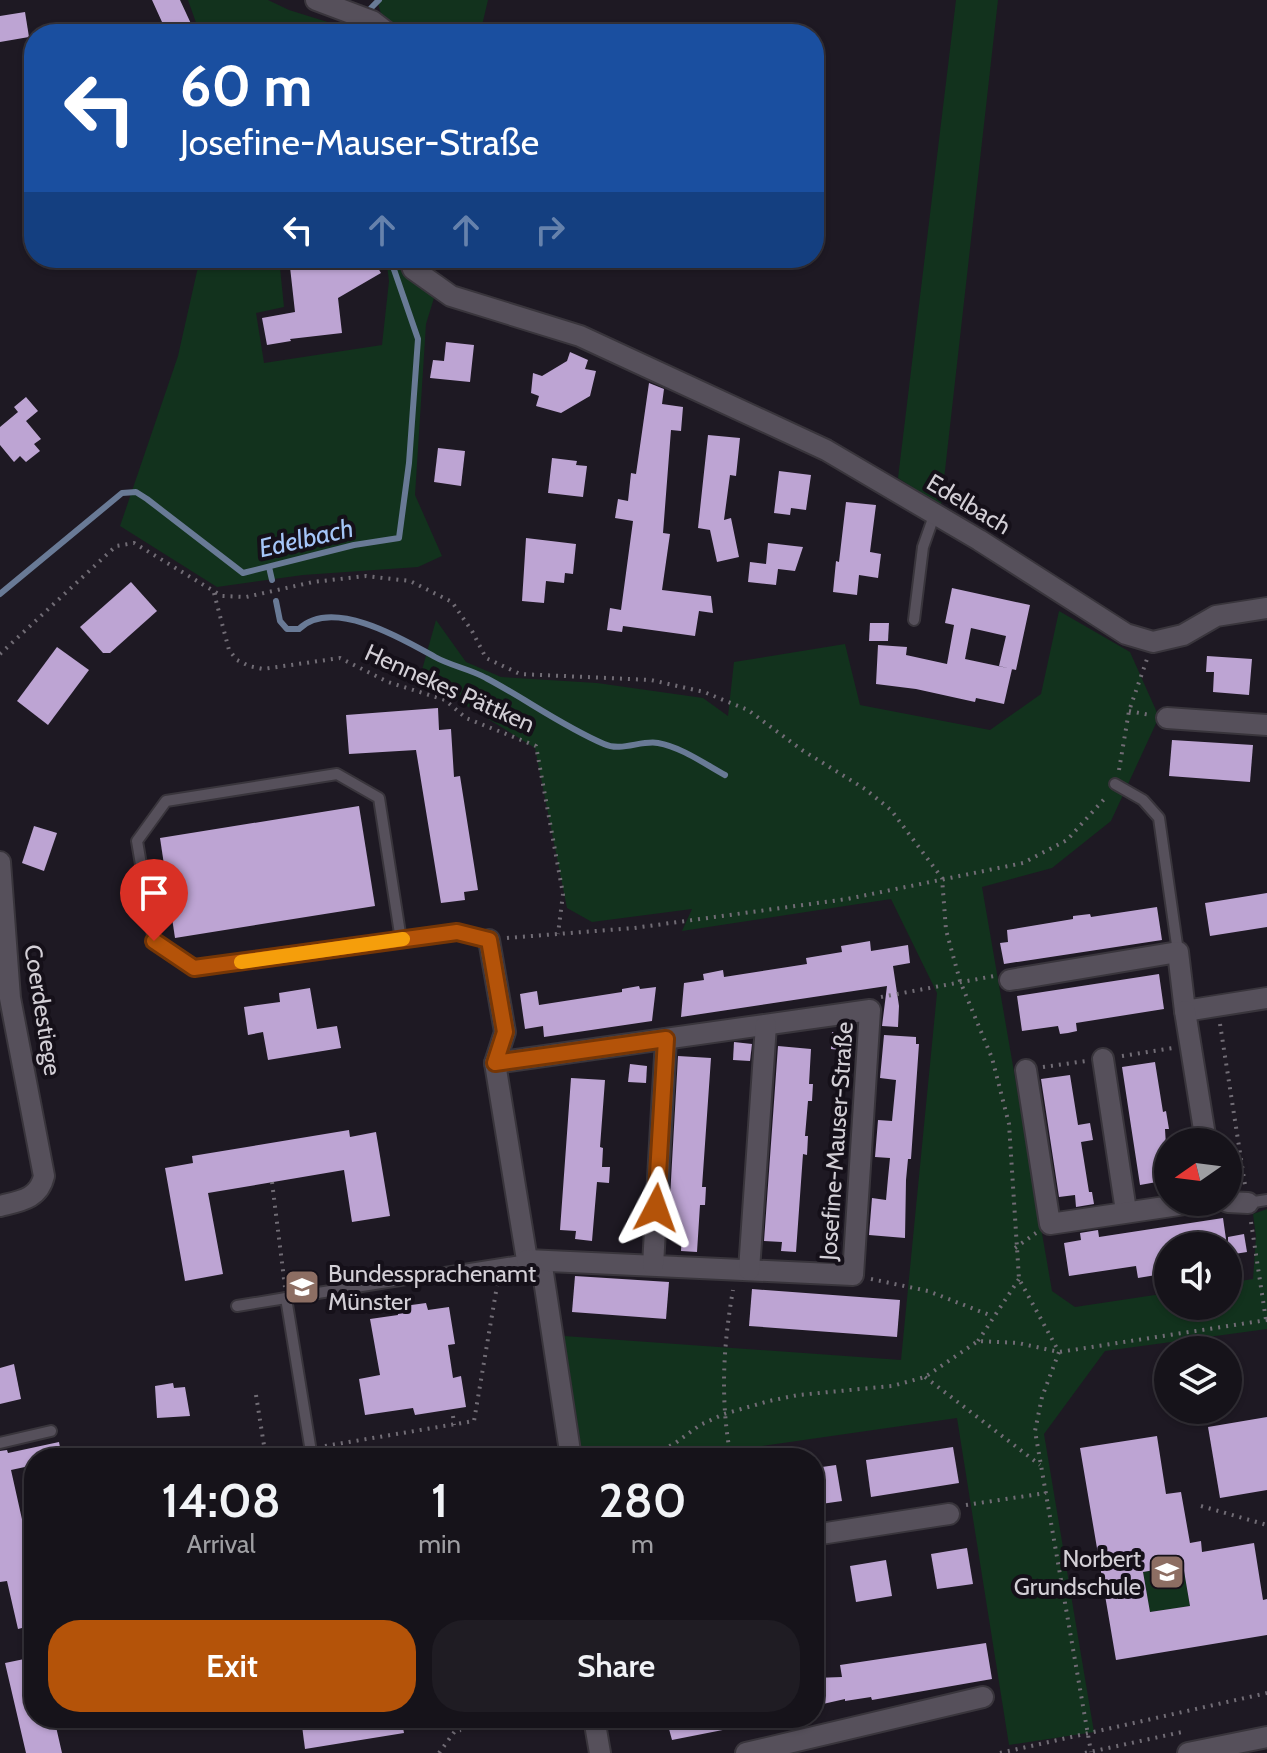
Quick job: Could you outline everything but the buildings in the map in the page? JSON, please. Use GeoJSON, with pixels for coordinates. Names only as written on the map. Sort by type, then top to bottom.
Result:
{"type":"FeatureCollection","features":[{"type":"Feature","properties":{"kind":"street"},"geometry":{"type":"LineString","coordinates":[[316,0],[376,24]]}},
{"type":"Feature","properties":{"kind":"street","name":"Edelbach"},"geometry":{"type":"LineString","coordinates":[[413,268],[451,296],[580,336],[826,450],[935,513],[1126,634],[1153,642]]}},
{"type":"Feature","properties":{"kind":"street"},"geometry":{"type":"LineString","coordinates":[[1153,642],[1183,635],[1216,616],[1267,608]]}},
{"type":"Feature","properties":{"kind":"street"},"geometry":{"type":"LineString","coordinates":[[1167,718],[1267,725]]}},
{"type":"Feature","properties":{"kind":"street","name":"Coerdestiege"},"geometry":{"type":"LineString","coordinates":[[0,862],[10,998],[44,1165],[42,1185],[38,1191],[23,1201],[0,1206]]}},
{"type":"Feature","properties":{"kind":"street"},"geometry":{"type":"LineString","coordinates":[[489,940],[505,1032],[495,1063],[527,1260],[543,1273],[569,1448]]}},
{"type":"Feature","properties":{"kind":"street"},"geometry":{"type":"LineString","coordinates":[[1010,980],[1178,952],[1204,1128]]}},
{"type":"Feature","properties":{"kind":"street"},"geometry":{"type":"LineString","coordinates":[[1185,1011],[1267,998]]}},
{"type":"Feature","properties":{"kind":"street","name":"Josefine-Mauser-Straße"},"geometry":{"type":"LineString","coordinates":[[495,1063],[870,1010],[853,1275],[527,1260]]}},
{"type":"Feature","properties":{"kind":"street"},"geometry":{"type":"LineString","coordinates":[[742,1270],[766,1025]]}},
{"type":"Feature","properties":{"kind":"street"},"geometry":{"type":"LineString","coordinates":[[653,1265],[666,1039]]}},
{"type":"Feature","properties":{"kind":"street"},"geometry":{"type":"LineString","coordinates":[[1103,1059],[1126,1211]]}},
{"type":"Feature","properties":{"kind":"street"},"geometry":{"type":"LineString","coordinates":[[1026,1070],[1050,1224],[1154,1208]]}},
{"type":"Feature","properties":{"kind":"street"},"geometry":{"type":"LineString","coordinates":[[824,1533],[949,1514]]}},
{"type":"Feature","properties":{"kind":"street"},"geometry":{"type":"LineString","coordinates":[[746,1753],[983,1697]]}},
{"type":"Feature","properties":{"kind":"street"},"geometry":{"type":"LineString","coordinates":[[596,1728],[600,1753]]}},
{"type":"Feature","properties":{"kind":"street"},"geometry":{"type":"LineString","coordinates":[[1188,1753],[1267,1737]]}},
{"type":"Feature","properties":{"kind":"lane"},"geometry":{"type":"LineString","coordinates":[[914,620],[923,547],[935,513]]}},
{"type":"Feature","properties":{"kind":"lane"},"geometry":{"type":"LineString","coordinates":[[401,940],[379,798],[337,774],[166,801],[137,841],[154,941],[194,968],[401,940],[457,932],[489,940]]}},
{"type":"Feature","properties":{"kind":"lane"},"geometry":{"type":"LineString","coordinates":[[1115,784],[1143,800],[1159,818],[1178,952]]}},
{"type":"Feature","properties":{"kind":"lane"},"geometry":{"type":"LineString","coordinates":[[237,1306],[527,1260]]}},
{"type":"Feature","properties":{"kind":"lane"},"geometry":{"type":"LineString","coordinates":[[286,1298],[311,1448]]}},
{"type":"Feature","properties":{"kind":"lane"},"geometry":{"type":"LineString","coordinates":[[0,1443],[51,1431]]}},
{"type":"Feature","properties":{"kind":"path"},"geometry":{"type":"LineString","coordinates":[[0,654],[116,546],[134,543],[222,596],[246,597],[313,582],[366,576],[410,581],[452,602],[486,658],[520,674],[651,680],[704,692],[748,710],[891,810],[942,878],[946,930],[960,981],[992,1058],[1009,1124],[1019,1279],[1059,1352],[1042,1397],[1035,1431],[1088,1732],[1088,1752],[1182,1732]]}},
{"type":"Feature","properties":{"kind":"path","name":"Hennekes Pättken"},"geometry":{"type":"LineString","coordinates":[[213,590],[229,650],[237,660],[249,666],[263,669],[340,658],[388,682],[445,700],[466,718],[536,746],[563,894],[558,934]]}},
{"type":"Feature","properties":{"kind":"path"},"geometry":{"type":"LineString","coordinates":[[489,940],[634,928],[847,899],[1023,863],[1067,840],[1101,806],[1115,784],[1125,747],[1129,711],[1153,642]]}},
{"type":"Feature","properties":{"kind":"path"},"geometry":{"type":"LineString","coordinates":[[870,1010],[876,998],[1003,975],[1010,980]]}},
{"type":"Feature","properties":{"kind":"path"},"geometry":{"type":"LineString","coordinates":[[978,1341],[1018,1343],[1059,1352],[1267,1320],[1217,1006]]}},
{"type":"Feature","properties":{"kind":"path"},"geometry":{"type":"LineString","coordinates":[[272,1182],[286,1298]]}},
{"type":"Feature","properties":{"kind":"path"},"geometry":{"type":"LineString","coordinates":[[337,1448],[474,1421],[501,1264]]}},
{"type":"Feature","properties":{"kind":"path"},"geometry":{"type":"LineString","coordinates":[[729,1448],[722,1386],[726,1330],[742,1270]]}},
{"type":"Feature","properties":{"kind":"path"},"geometry":{"type":"LineString","coordinates":[[853,1275],[928,1291],[992,1316]]}},
{"type":"Feature","properties":{"kind":"path"},"geometry":{"type":"LineString","coordinates":[[665,1448],[724,1414],[798,1395],[892,1386],[925,1377],[978,1341],[1019,1279]]}},
{"type":"Feature","properties":{"kind":"path"},"geometry":{"type":"LineString","coordinates":[[925,1377],[1042,1466]]}},
{"type":"Feature","properties":{"kind":"path"},"geometry":{"type":"LineString","coordinates":[[256,1395],[264,1448]]}},
{"type":"Feature","properties":{"kind":"path"},"geometry":{"type":"LineString","coordinates":[[453,1416],[454,1425]]}},
{"type":"Feature","properties":{"kind":"path"},"geometry":{"type":"LineString","coordinates":[[949,1514],[962,1506],[1046,1493]]}},
{"type":"Feature","properties":{"kind":"path"},"geometry":{"type":"LineString","coordinates":[[1201,1506],[1267,1525]]}},
{"type":"Feature","properties":{"kind":"path"},"geometry":{"type":"LineString","coordinates":[[1000,1753],[1267,1693]]}},
{"type":"Feature","properties":{"kind":"path"},"geometry":{"type":"LineString","coordinates":[[439,1753],[455,1731],[461,1730]]}},
{"type":"Feature","properties":{"kind":"green space"},"geometry":{"type":"Polygon","coordinates":[[[188,0],[268,0],[334,24],[196,24],[188,0]]]}},
{"type":"Feature","properties":{"kind":"green space"},"geometry":{"type":"Polygon","coordinates":[[[377,0],[488,0],[482,24],[392,24],[382,17],[377,0]]]}},
{"type":"Feature","properties":{"kind":"green space"},"geometry":{"type":"Polygon","coordinates":[[[956,0],[998,0],[941,506],[898,478],[956,0]]]}},
{"type":"Feature","properties":{"kind":"green space"},"geometry":{"type":"Polygon","coordinates":[[[198,268],[280,268],[284,307],[256,313],[264,363],[382,345],[389,281],[387,268],[405,268],[407,275],[434,298],[426,324],[415,495],[442,556],[418,567],[303,575],[217,587],[120,526],[178,356],[198,268]]]}},
{"type":"Feature","properties":{"kind":"green space"},"geometry":{"type":"Polygon","coordinates":[[[1059,611],[1130,652],[1159,717],[1111,821],[1052,868],[982,887],[1052,1291],[1075,1307],[1154,1295],[1154,1320],[1242,1320],[1242,1281],[1253,1279],[1256,1237],[1253,1214],[1267,1209],[1267,1329],[1215,1336],[1154,1336],[1154,1344],[1105,1351],[1044,1434],[1094,1732],[1009,1745],[957,1418],[748,1448],[581,1448],[564,1336],[901,1360],[937,993],[891,899],[682,931],[692,909],[592,922],[567,908],[535,748],[420,677],[436,620],[466,662],[501,677],[597,683],[703,698],[728,716],[734,662],[845,644],[860,705],[990,730],[1041,694],[1059,611]]]}},
{"type":"Feature","properties":{"kind":"green space"},"geometry":{"type":"Polygon","coordinates":[[[1183,1565],[1190,1606],[1150,1612],[1143,1572],[1183,1565]]]}},
{"type":"Feature","properties":{"kind":"waterway","name":"Edelbach"},"geometry":{"type":"LineString","coordinates":[[371,8],[379,0]]}},
{"type":"Feature","properties":{"kind":"waterway","name":"Edelbach"},"geometry":{"type":"LineString","coordinates":[[0,594],[122,493],[136,492],[147,499],[243,573],[354,545],[399,538],[409,463],[418,339],[393,268]]}},
{"type":"Feature","properties":{"kind":"waterway"},"geometry":{"type":"LineString","coordinates":[[269,567],[272,580]]}},
{"type":"Feature","properties":{"kind":"waterway"},"geometry":{"type":"LineString","coordinates":[[276,601],[280,621],[287,629],[299,629],[313,620],[330,617],[367,624],[480,675],[604,744],[617,747],[651,743],[667,745],[725,775]]}},
{"type":"Feature","properties":{"kind":"slow traffic"},"geometry":{"type":"LineString","coordinates":[[241,962],[403,939]]}},
{"type":"Feature","properties":{"kind":"place","name":"Bundessprachenamt Münster"},"geometry":{"type":"Point","coordinates":[302,1287]}},
{"type":"Feature","properties":{"kind":"place","name":"Norbert Grundschule"},"geometry":{"type":"Point","coordinates":[1167,1572]}},
{"type":"Feature","properties":{"kind":"route"},"geometry":{"type":"LineString","coordinates":[[154,941],[194,968],[457,932],[489,940],[505,1032],[495,1063],[666,1039],[656,1208]]}}]}
